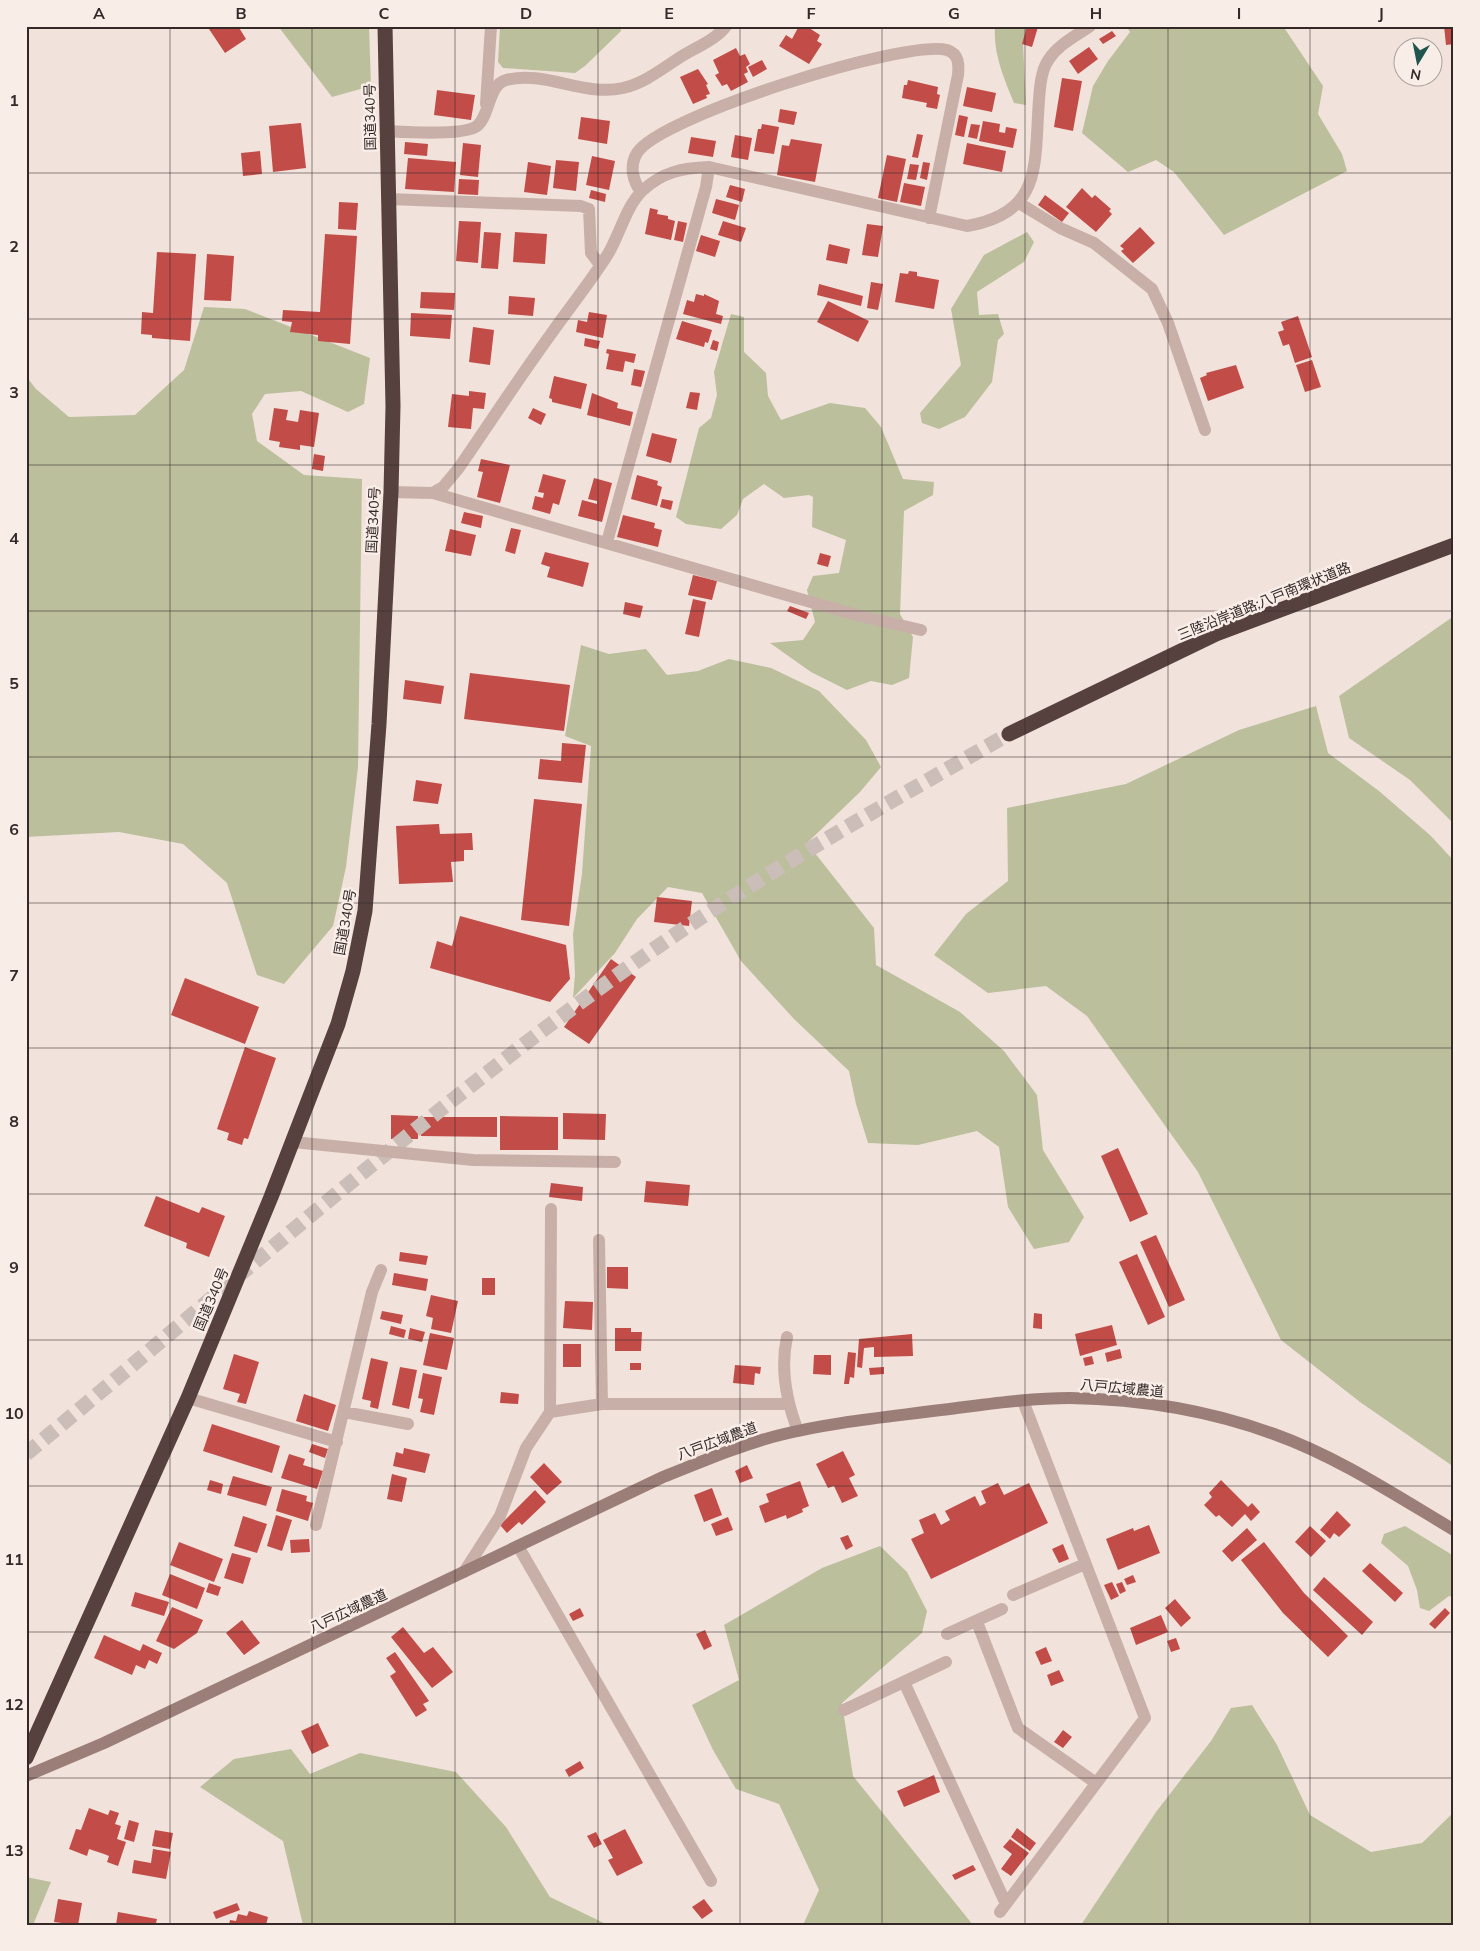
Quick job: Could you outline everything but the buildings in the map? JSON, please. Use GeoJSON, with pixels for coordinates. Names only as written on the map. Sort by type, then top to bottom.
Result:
{"type":"FeatureCollection","features":[{"type":"Feature","properties":{"kind":"highway","name":"国道340号"},"geometry":{"type":"LineString","coordinates":[[26,1758],[188,1398],[293,1142],[338,1024],[353,972],[365,911],[379,714],[391,492],[393,406],[385,26]]}},
{"type":"Feature","properties":{"kind":"highway","name":"三陸沿岸道路;八戸南環状道路"},"geometry":{"type":"LineString","coordinates":[[1009,734],[1216,634],[1454,545]]}},
{"type":"Feature","properties":{"kind":"street"},"geometry":{"type":"LineString","coordinates":[[486,111],[492,26]]}},
{"type":"Feature","properties":{"kind":"street"},"geometry":{"type":"LineString","coordinates":[[387,131],[466,132],[478,126],[497,86],[510,79],[530,78],[606,90],[622,88],[641,82],[726,26]]}},
{"type":"Feature","properties":{"kind":"street"},"geometry":{"type":"LineString","coordinates":[[433,493],[443,487],[458,469],[600,266],[642,192],[665,174],[686,168],[709,167],[967,226],[999,217],[1019,203],[1033,176],[1040,91],[1048,60],[1060,46],[1090,26]]}},
{"type":"Feature","properties":{"kind":"street"},"geometry":{"type":"LineString","coordinates":[[642,192],[634,183],[632,166],[637,152],[690,119],[793,79],[908,50],[930,48],[947,50],[955,54],[959,62],[929,218]]}},
{"type":"Feature","properties":{"kind":"street"},"geometry":{"type":"LineString","coordinates":[[607,542],[628,459],[706,187],[709,167]]}},
{"type":"Feature","properties":{"kind":"street"},"geometry":{"type":"LineString","coordinates":[[388,199],[581,206],[589,209],[591,253],[600,266]]}},
{"type":"Feature","properties":{"kind":"street"},"geometry":{"type":"LineString","coordinates":[[1019,203],[1060,228],[1094,243],[1152,288],[1168,323],[1205,430]]}},
{"type":"Feature","properties":{"kind":"street"},"geometry":{"type":"LineString","coordinates":[[391,492],[433,493],[856,614],[921,630]]}},
{"type":"Feature","properties":{"kind":"street"},"geometry":{"type":"LineString","coordinates":[[293,1142],[473,1160],[616,1162]]}},
{"type":"Feature","properties":{"kind":"street"},"geometry":{"type":"LineString","coordinates":[[464,1572],[481,1542],[500,1516],[526,1448],[550,1412],[551,1208]]}},
{"type":"Feature","properties":{"kind":"street"},"geometry":{"type":"LineString","coordinates":[[599,1240],[602,1404]]}},
{"type":"Feature","properties":{"kind":"street"},"geometry":{"type":"LineString","coordinates":[[316,1525],[372,1292],[381,1270]]}},
{"type":"Feature","properties":{"kind":"street"},"geometry":{"type":"LineString","coordinates":[[787,1337],[784,1349],[784,1378],[788,1404],[798,1431]]}},
{"type":"Feature","properties":{"kind":"street"},"geometry":{"type":"LineString","coordinates":[[188,1398],[337,1442]]}},
{"type":"Feature","properties":{"kind":"street","name":"八戸広域農道"},"geometry":{"type":"LineString","coordinates":[[26,1776],[104,1743],[663,1477],[723,1453],[798,1431],[889,1416],[1068,1398],[1141,1402],[1211,1414],[1274,1434],[1337,1461],[1454,1530]]}},
{"type":"Feature","properties":{"kind":"street"},"geometry":{"type":"LineString","coordinates":[[904,1682],[1003,1908],[1145,1718],[1022,1402]]}},
{"type":"Feature","properties":{"kind":"street"},"geometry":{"type":"LineString","coordinates":[[550,1412],[602,1404],[788,1404]]}},
{"type":"Feature","properties":{"kind":"street"},"geometry":{"type":"LineString","coordinates":[[344,1412],[408,1424]]}},
{"type":"Feature","properties":{"kind":"street"},"geometry":{"type":"LineString","coordinates":[[518,1546],[711,1881]]}},
{"type":"Feature","properties":{"kind":"street"},"geometry":{"type":"LineString","coordinates":[[1013,1595],[1085,1564]]}},
{"type":"Feature","properties":{"kind":"street"},"geometry":{"type":"LineString","coordinates":[[948,1634],[1002,1610]]}},
{"type":"Feature","properties":{"kind":"street"},"geometry":{"type":"LineString","coordinates":[[977,1622],[1018,1728],[1096,1783]]}},
{"type":"Feature","properties":{"kind":"street"},"geometry":{"type":"LineString","coordinates":[[844,1710],[946,1662]]}},
{"type":"Feature","properties":{"kind":"green space"},"geometry":{"type":"Polygon","coordinates":[[[278,26],[369,26],[371,86],[332,97],[278,26]]]}},
{"type":"Feature","properties":{"kind":"green space"},"geometry":{"type":"Polygon","coordinates":[[[500,26],[620,26],[621,31],[585,66],[575,73],[503,68],[498,62],[500,26]]]}},
{"type":"Feature","properties":{"kind":"green space"},"geometry":{"type":"Polygon","coordinates":[[[995,26],[1027,26],[1023,44],[1026,105],[1014,103],[997,56],[995,26]]]}},
{"type":"Feature","properties":{"kind":"green space"},"geometry":{"type":"Polygon","coordinates":[[[1126,26],[1283,26],[1323,86],[1318,114],[1342,154],[1347,171],[1224,235],[1174,172],[1156,160],[1128,172],[1082,133],[1093,86],[1108,61],[1130,32],[1126,26]]]}},
{"type":"Feature","properties":{"kind":"green space"},"geometry":{"type":"Polygon","coordinates":[[[1027,232],[1034,242],[1024,262],[977,292],[979,315],[998,314],[1004,334],[998,340],[992,382],[965,417],[939,429],[922,423],[920,413],[961,365],[951,309],[984,255],[1027,232]]]}},
{"type":"Feature","properties":{"kind":"green space"},"geometry":{"type":"Polygon","coordinates":[[[204,307],[245,309],[370,358],[364,404],[348,412],[301,391],[265,394],[252,414],[257,441],[304,475],[362,479],[358,767],[346,867],[333,926],[284,984],[257,975],[227,883],[183,844],[119,832],[26,837],[26,376],[36,389],[69,417],[135,415],[184,370],[204,307]]]}},
{"type":"Feature","properties":{"kind":"green space"},"geometry":{"type":"Polygon","coordinates":[[[731,314],[744,317],[744,352],[766,373],[768,396],[781,420],[830,403],[865,408],[881,427],[903,479],[934,482],[933,495],[904,511],[900,614],[913,637],[909,678],[892,685],[871,681],[847,690],[811,672],[770,643],[803,640],[815,622],[807,590],[813,576],[839,573],[846,540],[812,527],[813,497],[809,495],[784,498],[764,484],[743,499],[737,515],[721,529],[686,524],[676,517],[699,428],[711,418],[717,395],[714,372],[731,314]]]}},
{"type":"Feature","properties":{"kind":"green space"},"geometry":{"type":"Polygon","coordinates":[[[1454,616],[1454,824],[1410,780],[1349,738],[1339,696],[1454,616]]]}},
{"type":"Feature","properties":{"kind":"green space"},"geometry":{"type":"Polygon","coordinates":[[[581,645],[609,654],[646,649],[667,675],[698,671],[729,659],[771,668],[819,691],[866,740],[881,767],[860,792],[807,843],[874,928],[876,965],[960,1012],[1004,1051],[1037,1095],[1043,1150],[1084,1217],[1069,1242],[1034,1249],[1008,1207],[999,1147],[977,1131],[918,1145],[868,1143],[856,1104],[849,1071],[794,1019],[741,961],[702,893],[668,887],[637,919],[615,953],[573,998],[575,974],[573,934],[582,874],[591,746],[565,736],[581,645]]]}},
{"type":"Feature","properties":{"kind":"green space"},"geometry":{"type":"Polygon","coordinates":[[[1316,706],[1328,753],[1379,791],[1431,836],[1454,861],[1454,1467],[1360,1402],[1281,1340],[1198,1172],[1087,1016],[1046,986],[988,993],[934,955],[966,914],[1008,881],[1007,808],[1126,784],[1239,730],[1316,706]]]}},
{"type":"Feature","properties":{"kind":"green space"},"geometry":{"type":"Polygon","coordinates":[[[1405,1526],[1454,1556],[1454,1597],[1449,1596],[1429,1611],[1420,1608],[1417,1590],[1408,1566],[1381,1543],[1384,1534],[1405,1526]]]}},
{"type":"Feature","properties":{"kind":"green space"},"geometry":{"type":"Polygon","coordinates":[[[880,1546],[907,1572],[927,1611],[922,1633],[842,1703],[853,1776],[973,1925],[803,1925],[819,1890],[779,1804],[736,1789],[713,1750],[692,1705],[739,1680],[724,1625],[822,1568],[880,1546]]]}},
{"type":"Feature","properties":{"kind":"green space"},"geometry":{"type":"Polygon","coordinates":[[[1252,1705],[1277,1745],[1310,1815],[1371,1852],[1422,1843],[1454,1812],[1454,1925],[1081,1925],[1156,1812],[1211,1741],[1231,1708],[1252,1705]]]}},
{"type":"Feature","properties":{"kind":"green space"},"geometry":{"type":"Polygon","coordinates":[[[291,1749],[310,1774],[360,1753],[456,1772],[506,1827],[550,1897],[608,1925],[303,1925],[283,1841],[200,1787],[234,1759],[291,1749]]]}},
{"type":"Feature","properties":{"kind":"green space"},"geometry":{"type":"Polygon","coordinates":[[[26,1877],[51,1882],[33,1925],[26,1925],[26,1877]]]}},
{"type":"Feature","properties":{"kind":"tunnel"},"geometry":{"type":"LineString","coordinates":[[26,1454],[332,1198],[566,1012],[647,954],[735,895],[825,840],[1009,734]]}}]}
